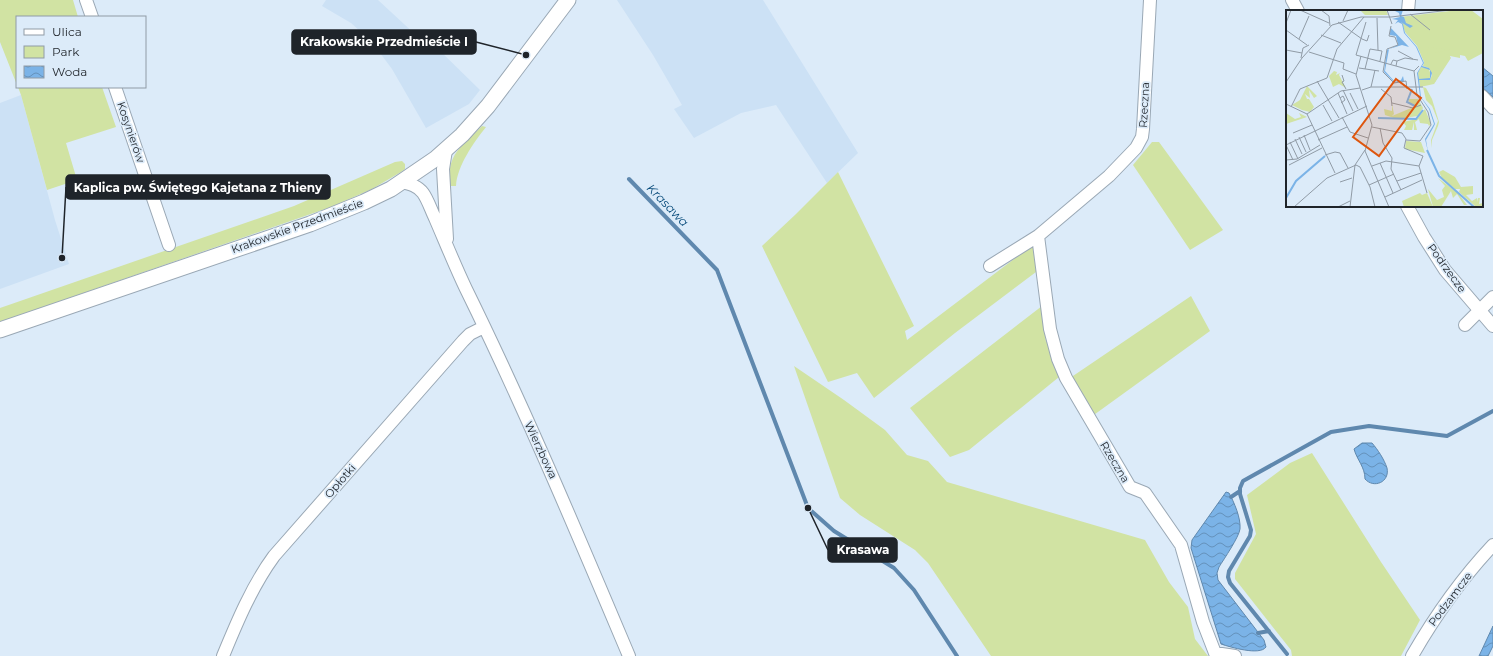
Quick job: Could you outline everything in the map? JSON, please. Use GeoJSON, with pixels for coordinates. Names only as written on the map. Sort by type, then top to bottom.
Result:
{"type":"FeatureCollection","features":[{"type":"Feature","properties":{"kind":"street"},"geometry":{"type":"LineString","coordinates":[[86,0],[92,16]]}},
{"type":"Feature","properties":{"kind":"street","name":"Krakowskie Przedmieście"},"geometry":{"type":"LineString","coordinates":[[0,330],[310,224],[364,202],[402,182],[446,150],[462,135],[488,106],[568,0]]}},
{"type":"Feature","properties":{"kind":"street","name":"Rzeczna"},"geometry":{"type":"LineString","coordinates":[[990,266],[1038,236],[1109,176],[1126,159],[1142,137],[1150,0]]}},
{"type":"Feature","properties":{"kind":"street"},"geometry":{"type":"LineString","coordinates":[[1292,0],[1297,10]]}},
{"type":"Feature","properties":{"kind":"street"},"geometry":{"type":"LineString","coordinates":[[1408,10],[1409,0]]}},
{"type":"Feature","properties":{"kind":"street","name":"Kosynierów"},"geometry":{"type":"LineString","coordinates":[[116,88],[169,245]]}},
{"type":"Feature","properties":{"kind":"street"},"geometry":{"type":"LineString","coordinates":[[1483,97],[1493,108]]}},
{"type":"Feature","properties":{"kind":"street","name":"Wierzbowa"},"geometry":{"type":"LineString","coordinates":[[446,150],[443,169],[448,246]]}},
{"type":"Feature","properties":{"kind":"street","name":"Wierzbowa"},"geometry":{"type":"LineString","coordinates":[[402,182],[417,187],[423,192],[448,246],[454,264],[562,495],[629,656]]}},
{"type":"Feature","properties":{"kind":"street","name":"Podrzecze"},"geometry":{"type":"LineString","coordinates":[[1408,207],[1445,270],[1493,326]]}},
{"type":"Feature","properties":{"kind":"street","name":"Rzeczna"},"geometry":{"type":"LineString","coordinates":[[1038,236],[1050,329],[1058,359],[1066,378],[1130,487],[1145,493],[1181,545],[1215,653],[1235,656]]}},
{"type":"Feature","properties":{"kind":"street"},"geometry":{"type":"LineString","coordinates":[[1464,325],[1493,297]]}},
{"type":"Feature","properties":{"kind":"street","name":"Opłotki"},"geometry":{"type":"LineString","coordinates":[[223,656],[248,600],[274,556],[463,341],[470,334],[484,327]]}},
{"type":"Feature","properties":{"kind":"street","name":"Podzamcze"},"geometry":{"type":"LineString","coordinates":[[1412,656],[1430,624],[1480,559],[1493,545]]}},
{"type":"Feature","properties":{"kind":"shaded area"},"geometry":{"type":"Polygon","coordinates":[[[326,0],[378,0],[431,49],[434,45],[480,90],[469,104],[426,128],[392,69],[371,41],[351,23],[322,6],[326,0]]]}},
{"type":"Feature","properties":{"kind":"shaded area"},"geometry":{"type":"Polygon","coordinates":[[[617,0],[763,0],[858,153],[827,183],[776,105],[741,113],[694,138],[674,109],[682,105],[653,55],[617,0]]]}},
{"type":"Feature","properties":{"kind":"shaded area"},"geometry":{"type":"Polygon","coordinates":[[[21,95],[55,220],[69,264],[0,289],[0,103],[21,95]]]}},
{"type":"Feature","properties":{"kind":"green space"},"geometry":{"type":"Polygon","coordinates":[[[0,0],[73,0],[78,16],[16,16],[16,82],[0,42],[0,0]]]}},
{"type":"Feature","properties":{"kind":"green space"},"geometry":{"type":"Polygon","coordinates":[[[18,88],[102,88],[116,127],[66,143],[77,180],[47,190],[18,88]]]}},
{"type":"Feature","properties":{"kind":"green space"},"geometry":{"type":"Polygon","coordinates":[[[482,126],[486,127],[471,147],[463,162],[459,170],[456,186],[450,186],[449,175],[453,158],[462,145],[482,126]]]}},
{"type":"Feature","properties":{"kind":"green space"},"geometry":{"type":"Polygon","coordinates":[[[1152,142],[1159,142],[1223,230],[1190,250],[1133,165],[1152,142]]]}},
{"type":"Feature","properties":{"kind":"green space"},"geometry":{"type":"Polygon","coordinates":[[[402,161],[405,164],[405,169],[401,172],[372,189],[331,207],[0,322],[0,308],[294,206],[395,162],[402,161]]]}},
{"type":"Feature","properties":{"kind":"green space"},"geometry":{"type":"Polygon","coordinates":[[[838,172],[914,326],[905,331],[907,340],[1034,244],[1036,272],[955,333],[874,398],[857,373],[828,382],[762,246],[838,172]]]}},
{"type":"Feature","properties":{"kind":"green space"},"geometry":{"type":"Polygon","coordinates":[[[1191,296],[1210,331],[1091,417],[1070,378],[1191,296]]]}},
{"type":"Feature","properties":{"kind":"green space"},"geometry":{"type":"Polygon","coordinates":[[[1042,306],[1046,342],[1050,342],[1059,377],[969,450],[950,457],[910,408],[1042,306]]]}},
{"type":"Feature","properties":{"kind":"green space"},"geometry":{"type":"Polygon","coordinates":[[[794,366],[885,430],[907,455],[928,461],[947,482],[1145,540],[1169,582],[1188,607],[1195,639],[1208,656],[991,656],[928,563],[915,550],[860,515],[840,498],[794,366]]]}},
{"type":"Feature","properties":{"kind":"green space"},"geometry":{"type":"Polygon","coordinates":[[[1312,453],[1381,562],[1420,620],[1401,656],[1292,656],[1291,650],[1235,579],[1235,573],[1256,534],[1247,495],[1290,463],[1312,453]]]}},
{"type":"Feature","properties":{"kind":"water"},"geometry":{"type":"Polygon","coordinates":[[[1483,68],[1493,76],[1493,97],[1483,88],[1483,68]]]}},
{"type":"Feature","properties":{"kind":"water"},"geometry":{"type":"Polygon","coordinates":[[[1362,443],[1372,443],[1379,452],[1387,468],[1386,477],[1377,484],[1369,482],[1365,479],[1364,471],[1355,453],[1354,449],[1362,443]]]}},
{"type":"Feature","properties":{"kind":"water"},"geometry":{"type":"Polygon","coordinates":[[[1226,492],[1229,493],[1235,505],[1240,529],[1219,567],[1217,573],[1218,580],[1264,640],[1266,647],[1263,650],[1251,651],[1221,644],[1191,548],[1192,540],[1226,492]]]}},
{"type":"Feature","properties":{"kind":"water"},"geometry":{"type":"Polygon","coordinates":[[[1493,626],[1493,646],[1488,656],[1479,656],[1493,626]]]}},
{"type":"Feature","properties":{"kind":"waterway","name":"Krasawa"},"geometry":{"type":"LineString","coordinates":[[629,179],[717,270],[808,508],[834,531],[894,568],[914,590],[957,656]]}},
{"type":"Feature","properties":{"kind":"waterway"},"geometry":{"type":"LineString","coordinates":[[1287,654],[1230,583],[1228,577],[1229,571],[1250,536],[1251,530],[1240,494],[1240,488],[1243,481],[1331,432],[1369,426],[1447,436],[1493,411]]}},
{"type":"Feature","properties":{"kind":"waterway"},"geometry":{"type":"LineString","coordinates":[[1231,497],[1240,491]]}},
{"type":"Feature","properties":{"kind":"waterway"},"geometry":{"type":"LineString","coordinates":[[1258,633],[1269,631]]}},
{"type":"Feature","properties":{"kind":"place","name":"Krakowskie Przedmieście I"},"geometry":{"type":"Point","coordinates":[526,55]}},
{"type":"Feature","properties":{"kind":"place","name":"Kaplica pw. Świętego Kajetana z Thieny"},"geometry":{"type":"Point","coordinates":[62,258]}},
{"type":"Feature","properties":{"kind":"place","name":"Krasawa"},"geometry":{"type":"Point","coordinates":[808,508]}}]}
